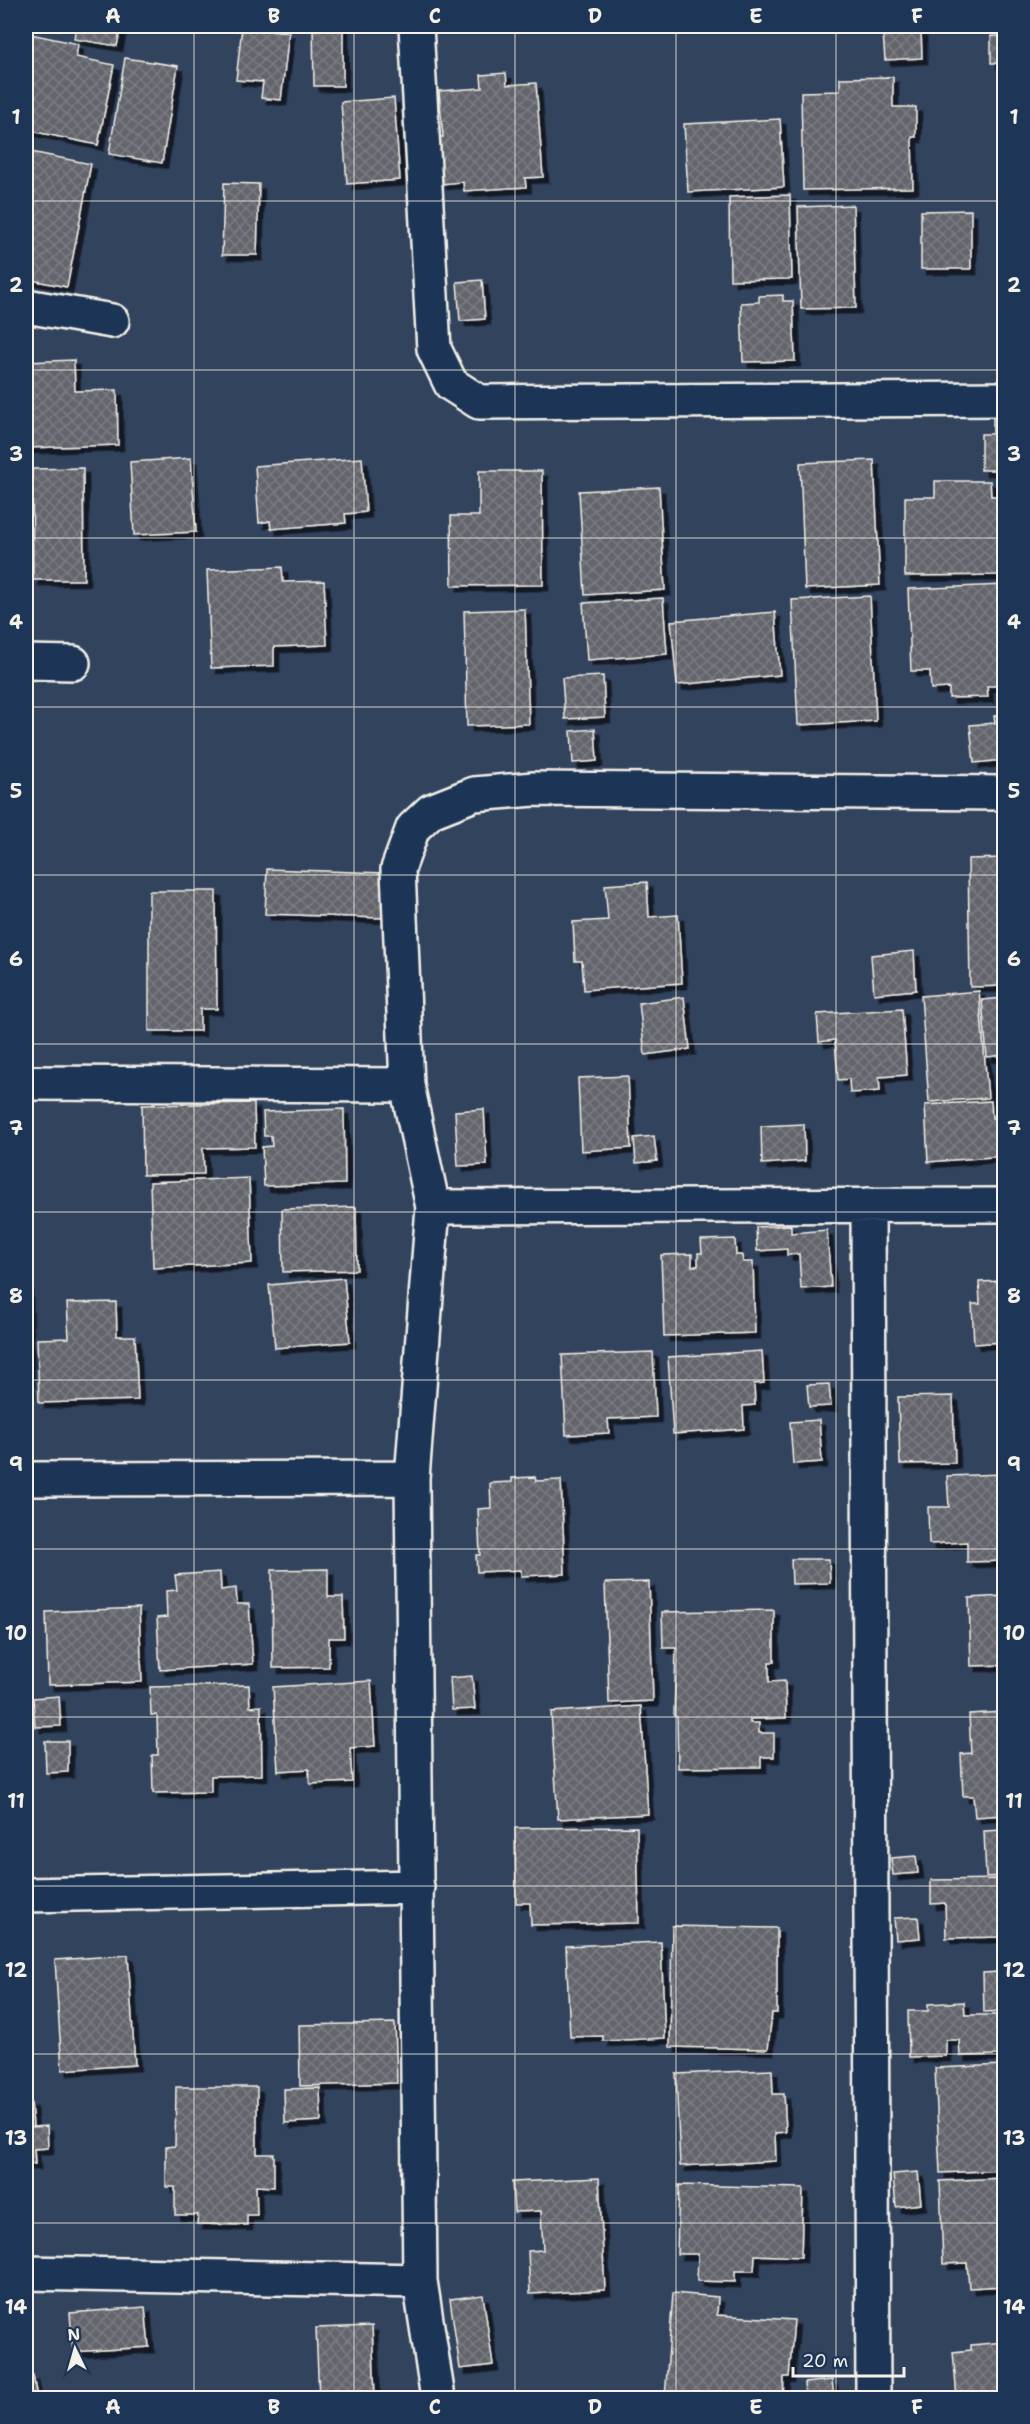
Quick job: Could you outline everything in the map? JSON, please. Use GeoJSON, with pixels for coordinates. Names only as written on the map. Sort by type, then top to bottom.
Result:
{"type":"FeatureCollection","features":[{"type":"Feature","properties":{"kind":"street"},"geometry":{"type":"LineString","coordinates":[[416,26],[434,349],[451,384],[479,402],[1005,399]]}},
{"type":"Feature","properties":{"kind":"street"},"geometry":{"type":"LineString","coordinates":[[26,306],[112,321]]}},
{"type":"Feature","properties":{"kind":"street"},"geometry":{"type":"LineString","coordinates":[[26,662],[73,663]]}},
{"type":"Feature","properties":{"kind":"street"},"geometry":{"type":"LineString","coordinates":[[438,2398],[420,2281],[412,1478],[433,1208],[407,1084],[398,869],[413,828],[431,811],[474,794],[534,789],[1005,793]]}},
{"type":"Feature","properties":{"kind":"street"},"geometry":{"type":"LineString","coordinates":[[26,1083],[407,1084]]}},
{"type":"Feature","properties":{"kind":"street"},"geometry":{"type":"LineString","coordinates":[[868,1205],[873,2398]]}},
{"type":"Feature","properties":{"kind":"street"},"geometry":{"type":"LineString","coordinates":[[433,1208],[1005,1205]]}},
{"type":"Feature","properties":{"kind":"street"},"geometry":{"type":"LineString","coordinates":[[26,1479],[412,1478]]}},
{"type":"Feature","properties":{"kind":"street"},"geometry":{"type":"LineString","coordinates":[[26,1895],[417,1887]]}},
{"type":"Feature","properties":{"kind":"street"},"geometry":{"type":"LineString","coordinates":[[26,2272],[420,2281]]}},
{"type":"Feature","properties":{"kind":"building"},"geometry":{"type":"Polygon","coordinates":[[[76,26],[121,26],[117,46],[74,39],[76,26]]]}},
{"type":"Feature","properties":{"kind":"building"},"geometry":{"type":"Polygon","coordinates":[[[313,26],[343,26],[343,86],[314,86],[313,26]]]}},
{"type":"Feature","properties":{"kind":"building"},"geometry":{"type":"Polygon","coordinates":[[[242,27],[289,32],[281,100],[261,98],[263,82],[236,80],[242,27]]]}},
{"type":"Feature","properties":{"kind":"building"},"geometry":{"type":"Polygon","coordinates":[[[921,31],[922,58],[885,60],[883,33],[921,31]]]}},
{"type":"Feature","properties":{"kind":"building"},"geometry":{"type":"Polygon","coordinates":[[[26,33],[78,44],[76,57],[114,65],[98,145],[26,130],[26,33]]]}},
{"type":"Feature","properties":{"kind":"building"},"geometry":{"type":"Polygon","coordinates":[[[991,36],[1004,36],[1004,63],[991,63],[991,36]]]}},
{"type":"Feature","properties":{"kind":"building"},"geometry":{"type":"Polygon","coordinates":[[[125,58],[178,66],[162,163],[109,154],[125,58]]]}},
{"type":"Feature","properties":{"kind":"building"},"geometry":{"type":"Polygon","coordinates":[[[506,73],[507,85],[536,83],[543,177],[525,178],[526,187],[464,191],[463,182],[441,184],[438,137],[443,137],[439,91],[482,88],[481,75],[506,73]]]}},
{"type":"Feature","properties":{"kind":"building"},"geometry":{"type":"Polygon","coordinates":[[[893,77],[893,107],[916,107],[916,137],[912,137],[913,188],[803,190],[801,92],[840,91],[840,78],[893,77]]]}},
{"type":"Feature","properties":{"kind":"building"},"geometry":{"type":"Polygon","coordinates":[[[394,98],[400,180],[347,184],[341,102],[394,98]]]}},
{"type":"Feature","properties":{"kind":"building"},"geometry":{"type":"Polygon","coordinates":[[[780,119],[784,187],[688,192],[684,124],[780,119]]]}},
{"type":"Feature","properties":{"kind":"building"},"geometry":{"type":"Polygon","coordinates":[[[26,151],[91,164],[67,287],[26,279],[26,151]]]}},
{"type":"Feature","properties":{"kind":"building"},"geometry":{"type":"Polygon","coordinates":[[[224,183],[259,184],[257,255],[222,255],[224,183]]]}},
{"type":"Feature","properties":{"kind":"building"},"geometry":{"type":"Polygon","coordinates":[[[790,195],[792,279],[730,280],[729,197],[790,195]]]}},
{"type":"Feature","properties":{"kind":"building"},"geometry":{"type":"Polygon","coordinates":[[[853,205],[856,308],[801,309],[798,207],[853,205]]]}},
{"type":"Feature","properties":{"kind":"building"},"geometry":{"type":"Polygon","coordinates":[[[971,210],[971,269],[921,269],[921,211],[971,210]]]}},
{"type":"Feature","properties":{"kind":"building"},"geometry":{"type":"Polygon","coordinates":[[[482,280],[485,319],[460,321],[457,282],[482,280]]]}},
{"type":"Feature","properties":{"kind":"building"},"geometry":{"type":"Polygon","coordinates":[[[783,295],[783,301],[793,301],[795,361],[743,362],[741,303],[759,302],[759,296],[783,295]]]}},
{"type":"Feature","properties":{"kind":"building"},"geometry":{"type":"Polygon","coordinates":[[[74,360],[75,391],[117,390],[118,445],[26,448],[26,362],[74,360]]]}},
{"type":"Feature","properties":{"kind":"building"},"geometry":{"type":"Polygon","coordinates":[[[993,415],[1004,415],[1004,470],[981,470],[981,434],[993,434],[993,415]]]}},
{"type":"Feature","properties":{"kind":"building"},"geometry":{"type":"Polygon","coordinates":[[[191,458],[196,532],[134,535],[130,462],[191,458]]]}},
{"type":"Feature","properties":{"kind":"building"},"geometry":{"type":"Polygon","coordinates":[[[362,458],[366,512],[345,514],[346,523],[271,529],[270,521],[259,523],[255,466],[362,458]]]}},
{"type":"Feature","properties":{"kind":"building"},"geometry":{"type":"Polygon","coordinates":[[[874,460],[880,585],[805,589],[800,463],[874,460]]]}},
{"type":"Feature","properties":{"kind":"building"},"geometry":{"type":"Polygon","coordinates":[[[83,468],[84,580],[33,580],[32,469],[83,468]]]}},
{"type":"Feature","properties":{"kind":"building"},"geometry":{"type":"Polygon","coordinates":[[[479,471],[542,471],[543,585],[452,586],[451,516],[479,516],[479,471]]]}},
{"type":"Feature","properties":{"kind":"building"},"geometry":{"type":"Polygon","coordinates":[[[935,481],[990,481],[991,496],[1004,496],[1004,575],[905,576],[905,497],[935,497],[935,481]]]}},
{"type":"Feature","properties":{"kind":"building"},"geometry":{"type":"Polygon","coordinates":[[[659,487],[665,590],[585,595],[579,491],[659,487]]]}},
{"type":"Feature","properties":{"kind":"building"},"geometry":{"type":"Polygon","coordinates":[[[282,567],[283,582],[324,581],[327,645],[274,647],[274,666],[211,668],[207,570],[282,567]]]}},
{"type":"Feature","properties":{"kind":"building"},"geometry":{"type":"Polygon","coordinates":[[[1004,585],[1004,668],[1000,668],[1001,686],[987,686],[988,697],[949,698],[949,688],[931,689],[930,671],[911,671],[908,589],[1004,585]]]}},
{"type":"Feature","properties":{"kind":"building"},"geometry":{"type":"Polygon","coordinates":[[[870,596],[876,721],[798,725],[792,600],[870,596]]]}},
{"type":"Feature","properties":{"kind":"building"},"geometry":{"type":"Polygon","coordinates":[[[663,598],[667,654],[587,660],[583,603],[663,598]]]}},
{"type":"Feature","properties":{"kind":"building"},"geometry":{"type":"Polygon","coordinates":[[[525,609],[529,724],[467,726],[464,611],[525,609]]]}},
{"type":"Feature","properties":{"kind":"building"},"geometry":{"type":"Polygon","coordinates":[[[775,612],[780,675],[677,685],[671,621],[775,612]]]}},
{"type":"Feature","properties":{"kind":"building"},"geometry":{"type":"Polygon","coordinates":[[[603,676],[605,717],[565,719],[562,678],[603,676]]]}},
{"type":"Feature","properties":{"kind":"building"},"geometry":{"type":"Polygon","coordinates":[[[1004,715],[1004,760],[974,763],[970,725],[995,723],[994,716],[1004,715]]]}},
{"type":"Feature","properties":{"kind":"building"},"geometry":{"type":"Polygon","coordinates":[[[595,729],[597,761],[573,763],[571,731],[595,729]]]}},
{"type":"Feature","properties":{"kind":"building"},"geometry":{"type":"Polygon","coordinates":[[[1004,858],[1004,986],[970,987],[968,859],[1004,858]]]}},
{"type":"Feature","properties":{"kind":"building"},"geometry":{"type":"Polygon","coordinates":[[[267,869],[384,873],[382,918],[265,914],[267,869]]]}},
{"type":"Feature","properties":{"kind":"building"},"geometry":{"type":"Polygon","coordinates":[[[647,882],[649,917],[678,915],[682,983],[584,990],[582,961],[575,961],[573,922],[608,920],[605,885],[647,882]]]}},
{"type":"Feature","properties":{"kind":"building"},"geometry":{"type":"Polygon","coordinates":[[[149,891],[216,891],[217,1009],[200,1009],[200,1031],[149,1031],[149,891]]]}},
{"type":"Feature","properties":{"kind":"building"},"geometry":{"type":"Polygon","coordinates":[[[914,951],[916,990],[874,994],[871,955],[914,951]]]}},
{"type":"Feature","properties":{"kind":"building"},"geometry":{"type":"Polygon","coordinates":[[[979,991],[988,1098],[929,1102],[921,996],[979,991]]]}},
{"type":"Feature","properties":{"kind":"building"},"geometry":{"type":"Polygon","coordinates":[[[684,997],[690,1049],[645,1055],[639,1003],[684,997]]]}},
{"type":"Feature","properties":{"kind":"building"},"geometry":{"type":"Polygon","coordinates":[[[1004,998],[1004,1055],[987,1057],[982,1000],[1004,998]]]}},
{"type":"Feature","properties":{"kind":"building"},"geometry":{"type":"Polygon","coordinates":[[[902,1009],[907,1075],[879,1077],[880,1091],[850,1093],[849,1079],[838,1080],[835,1040],[819,1042],[817,1014],[902,1009]]]}},
{"type":"Feature","properties":{"kind":"building"},"geometry":{"type":"Polygon","coordinates":[[[628,1076],[631,1148],[581,1151],[578,1078],[628,1076]]]}},
{"type":"Feature","properties":{"kind":"building"},"geometry":{"type":"Polygon","coordinates":[[[991,1101],[992,1118],[1004,1118],[1004,1156],[928,1162],[925,1105],[991,1101]]]}},
{"type":"Feature","properties":{"kind":"building"},"geometry":{"type":"Polygon","coordinates":[[[254,1103],[255,1147],[203,1148],[204,1174],[143,1175],[142,1105],[254,1103]]]}},
{"type":"Feature","properties":{"kind":"building"},"geometry":{"type":"Polygon","coordinates":[[[344,1109],[345,1184],[264,1186],[262,1147],[272,1146],[271,1136],[264,1136],[263,1112],[344,1109]]]}},
{"type":"Feature","properties":{"kind":"building"},"geometry":{"type":"Polygon","coordinates":[[[484,1109],[487,1165],[458,1166],[455,1111],[484,1109]]]}},
{"type":"Feature","properties":{"kind":"building"},"geometry":{"type":"Polygon","coordinates":[[[804,1124],[805,1161],[762,1164],[761,1126],[804,1124]]]}},
{"type":"Feature","properties":{"kind":"building"},"geometry":{"type":"Polygon","coordinates":[[[654,1136],[657,1161],[636,1163],[634,1138],[654,1136]]]}},
{"type":"Feature","properties":{"kind":"building"},"geometry":{"type":"Polygon","coordinates":[[[249,1178],[252,1263],[153,1268],[150,1182],[249,1178]]]}},
{"type":"Feature","properties":{"kind":"building"},"geometry":{"type":"Polygon","coordinates":[[[356,1207],[357,1270],[283,1272],[282,1209],[356,1207]]]}},
{"type":"Feature","properties":{"kind":"building"},"geometry":{"type":"Polygon","coordinates":[[[791,1225],[791,1233],[827,1230],[831,1287],[801,1289],[799,1254],[787,1255],[787,1249],[757,1251],[756,1227],[791,1225]]]}},
{"type":"Feature","properties":{"kind":"building"},"geometry":{"type":"Polygon","coordinates":[[[735,1239],[736,1255],[742,1255],[743,1262],[753,1262],[755,1333],[664,1336],[661,1255],[692,1254],[692,1266],[698,1266],[698,1253],[702,1253],[701,1240],[735,1239]]]}},
{"type":"Feature","properties":{"kind":"building"},"geometry":{"type":"Polygon","coordinates":[[[344,1278],[350,1342],[275,1348],[269,1285],[344,1278]]]}},
{"type":"Feature","properties":{"kind":"building"},"geometry":{"type":"Polygon","coordinates":[[[1004,1281],[1004,1342],[974,1344],[972,1304],[980,1304],[979,1282],[1004,1281]]]}},
{"type":"Feature","properties":{"kind":"building"},"geometry":{"type":"Polygon","coordinates":[[[27,1284],[29,1393],[26,1393],[27,1284]]]}},
{"type":"Feature","properties":{"kind":"building"},"geometry":{"type":"Polygon","coordinates":[[[116,1302],[117,1336],[135,1336],[138,1400],[39,1403],[37,1339],[69,1338],[67,1303],[116,1302]]]}},
{"type":"Feature","properties":{"kind":"building"},"geometry":{"type":"Polygon","coordinates":[[[762,1351],[764,1383],[754,1384],[755,1405],[743,1406],[744,1429],[673,1434],[668,1357],[762,1351]]]}},
{"type":"Feature","properties":{"kind":"building"},"geometry":{"type":"Polygon","coordinates":[[[653,1352],[656,1417],[608,1419],[609,1433],[566,1435],[562,1355],[653,1352]]]}},
{"type":"Feature","properties":{"kind":"building"},"geometry":{"type":"Polygon","coordinates":[[[829,1384],[831,1406],[809,1407],[807,1385],[829,1384]]]}},
{"type":"Feature","properties":{"kind":"building"},"geometry":{"type":"Polygon","coordinates":[[[953,1396],[955,1463],[900,1464],[898,1397],[953,1396]]]}},
{"type":"Feature","properties":{"kind":"building"},"geometry":{"type":"Polygon","coordinates":[[[819,1420],[822,1462],[793,1464],[790,1422],[819,1420]]]}},
{"type":"Feature","properties":{"kind":"building"},"geometry":{"type":"Polygon","coordinates":[[[1004,1474],[1004,1561],[967,1562],[967,1542],[929,1544],[928,1507],[949,1507],[947,1476],[1004,1474]]]}},
{"type":"Feature","properties":{"kind":"building"},"geometry":{"type":"Polygon","coordinates":[[[535,1477],[536,1481],[561,1480],[565,1574],[521,1576],[521,1570],[477,1572],[476,1555],[480,1555],[478,1509],[491,1508],[490,1483],[512,1482],[512,1478],[535,1477]]]}},
{"type":"Feature","properties":{"kind":"building"},"geometry":{"type":"Polygon","coordinates":[[[791,1559],[829,1559],[830,1583],[792,1584],[791,1559]]]}},
{"type":"Feature","properties":{"kind":"building"},"geometry":{"type":"Polygon","coordinates":[[[328,1569],[328,1597],[343,1597],[344,1638],[329,1638],[329,1667],[273,1668],[272,1570],[328,1569]]]}},
{"type":"Feature","properties":{"kind":"building"},"geometry":{"type":"Polygon","coordinates":[[[220,1572],[221,1590],[236,1588],[237,1604],[249,1604],[253,1664],[160,1670],[157,1618],[167,1617],[166,1591],[177,1590],[175,1575],[220,1572]]]}},
{"type":"Feature","properties":{"kind":"building"},"geometry":{"type":"Polygon","coordinates":[[[649,1582],[653,1701],[609,1703],[605,1583],[649,1582]]]}},
{"type":"Feature","properties":{"kind":"building"},"geometry":{"type":"Polygon","coordinates":[[[1004,1596],[1004,1665],[971,1666],[969,1598],[1004,1596]]]}},
{"type":"Feature","properties":{"kind":"building"},"geometry":{"type":"Polygon","coordinates":[[[139,1608],[142,1682],[48,1685],[46,1612],[139,1608]]]}},
{"type":"Feature","properties":{"kind":"building"},"geometry":{"type":"Polygon","coordinates":[[[774,1610],[774,1662],[769,1662],[769,1682],[785,1681],[786,1718],[750,1719],[750,1723],[759,1723],[759,1733],[774,1733],[774,1757],[761,1757],[761,1767],[678,1768],[677,1717],[674,1716],[676,1648],[663,1648],[662,1612],[774,1610]]]}},
{"type":"Feature","properties":{"kind":"building"},"geometry":{"type":"Polygon","coordinates":[[[472,1676],[475,1709],[452,1710],[450,1678],[472,1676]]]}},
{"type":"Feature","properties":{"kind":"building"},"geometry":{"type":"Polygon","coordinates":[[[371,1681],[375,1746],[350,1748],[352,1782],[310,1784],[309,1769],[278,1771],[273,1687],[371,1681]]]}},
{"type":"Feature","properties":{"kind":"building"},"geometry":{"type":"Polygon","coordinates":[[[249,1685],[250,1707],[261,1706],[262,1775],[211,1776],[211,1792],[153,1793],[152,1755],[158,1755],[157,1715],[151,1715],[150,1687],[249,1685]]]}},
{"type":"Feature","properties":{"kind":"building"},"geometry":{"type":"Polygon","coordinates":[[[59,1696],[61,1726],[35,1727],[33,1698],[59,1696]]]}},
{"type":"Feature","properties":{"kind":"building"},"geometry":{"type":"Polygon","coordinates":[[[641,1706],[648,1814],[558,1819],[551,1712],[641,1706]]]}},
{"type":"Feature","properties":{"kind":"building"},"geometry":{"type":"Polygon","coordinates":[[[1004,1712],[1004,1815],[975,1817],[973,1796],[963,1796],[961,1754],[971,1753],[969,1714],[1004,1712]]]}},
{"type":"Feature","properties":{"kind":"building"},"geometry":{"type":"Polygon","coordinates":[[[45,1741],[68,1741],[68,1772],[46,1773],[45,1741]]]}},
{"type":"Feature","properties":{"kind":"building"},"geometry":{"type":"Polygon","coordinates":[[[637,1827],[639,1923],[531,1925],[530,1903],[516,1903],[515,1828],[637,1827]]]}},
{"type":"Feature","properties":{"kind":"building"},"geometry":{"type":"Polygon","coordinates":[[[1004,1830],[1004,1876],[986,1877],[984,1831],[1004,1830]]]}},
{"type":"Feature","properties":{"kind":"building"},"geometry":{"type":"Polygon","coordinates":[[[916,1856],[918,1873],[893,1875],[891,1858],[916,1856]]]}},
{"type":"Feature","properties":{"kind":"building"},"geometry":{"type":"Polygon","coordinates":[[[1004,1879],[1004,1937],[946,1938],[945,1903],[931,1904],[931,1880],[1004,1879]]]}},
{"type":"Feature","properties":{"kind":"building"},"geometry":{"type":"Polygon","coordinates":[[[918,1917],[920,1938],[896,1940],[894,1918],[918,1917]]]}},
{"type":"Feature","properties":{"kind":"building"},"geometry":{"type":"Polygon","coordinates":[[[672,1926],[777,1928],[777,2013],[772,2013],[768,2049],[670,2047],[672,1926]]]}},
{"type":"Feature","properties":{"kind":"building"},"geometry":{"type":"Polygon","coordinates":[[[661,1942],[665,2038],[603,2041],[603,2036],[570,2037],[566,1946],[661,1942]]]}},
{"type":"Feature","properties":{"kind":"building"},"geometry":{"type":"Polygon","coordinates":[[[999,1950],[1004,1950],[1004,2020],[1003,2011],[984,2012],[983,1973],[1000,1972],[999,1950]]]}},
{"type":"Feature","properties":{"kind":"building"},"geometry":{"type":"Polygon","coordinates":[[[128,1955],[135,2065],[62,2070],[55,1960],[128,1955]]]}},
{"type":"Feature","properties":{"kind":"building"},"geometry":{"type":"Polygon","coordinates":[[[964,2002],[965,2015],[998,2015],[999,2055],[960,2056],[959,2040],[946,2040],[946,2056],[909,2057],[908,2011],[928,2011],[928,2004],[964,2002]]]}},
{"type":"Feature","properties":{"kind":"building"},"geometry":{"type":"Polygon","coordinates":[[[395,2023],[397,2083],[300,2086],[299,2025],[395,2023]]]}},
{"type":"Feature","properties":{"kind":"building"},"geometry":{"type":"Polygon","coordinates":[[[1004,2065],[1004,2170],[940,2173],[935,2068],[1004,2065]]]}},
{"type":"Feature","properties":{"kind":"building"},"geometry":{"type":"Polygon","coordinates":[[[772,2070],[773,2094],[784,2094],[786,2132],[775,2133],[776,2161],[680,2166],[676,2074],[772,2070]]]}},
{"type":"Feature","properties":{"kind":"building"},"geometry":{"type":"Polygon","coordinates":[[[176,2087],[257,2087],[257,2154],[274,2154],[274,2187],[256,2186],[257,2215],[247,2215],[247,2225],[197,2224],[198,2215],[175,2215],[175,2187],[166,2187],[166,2147],[175,2146],[176,2087]]]}},
{"type":"Feature","properties":{"kind":"building"},"geometry":{"type":"Polygon","coordinates":[[[320,2088],[321,2121],[285,2123],[284,2089],[320,2088]]]}},
{"type":"Feature","properties":{"kind":"building"},"geometry":{"type":"Polygon","coordinates":[[[31,2102],[33,2127],[47,2126],[48,2148],[34,2149],[35,2164],[26,2164],[26,2103],[31,2102]]]}},
{"type":"Feature","properties":{"kind":"building"},"geometry":{"type":"Polygon","coordinates":[[[918,2172],[921,2204],[896,2207],[893,2174],[918,2172]]]}},
{"type":"Feature","properties":{"kind":"building"},"geometry":{"type":"Polygon","coordinates":[[[599,2178],[605,2290],[530,2294],[528,2251],[543,2250],[541,2211],[514,2212],[512,2182],[599,2178]]]}},
{"type":"Feature","properties":{"kind":"building"},"geometry":{"type":"Polygon","coordinates":[[[1004,2178],[1004,2286],[969,2288],[967,2263],[943,2264],[940,2181],[1004,2178]]]}},
{"type":"Feature","properties":{"kind":"building"},"geometry":{"type":"Polygon","coordinates":[[[679,2185],[803,2188],[801,2257],[755,2255],[754,2271],[735,2271],[735,2282],[697,2281],[698,2254],[677,2254],[679,2185]]]}},
{"type":"Feature","properties":{"kind":"building"},"geometry":{"type":"Polygon","coordinates":[[[673,2293],[718,2297],[717,2315],[794,2320],[789,2377],[784,2377],[783,2398],[665,2398],[673,2293]]]}},
{"type":"Feature","properties":{"kind":"building"},"geometry":{"type":"Polygon","coordinates":[[[483,2295],[493,2365],[460,2369],[450,2299],[483,2295]]]}},
{"type":"Feature","properties":{"kind":"building"},"geometry":{"type":"Polygon","coordinates":[[[145,2307],[149,2347],[73,2352],[70,2313],[145,2307]]]}},
{"type":"Feature","properties":{"kind":"building"},"geometry":{"type":"Polygon","coordinates":[[[372,2326],[375,2398],[319,2398],[316,2328],[372,2326]]]}},
{"type":"Feature","properties":{"kind":"building"},"geometry":{"type":"Polygon","coordinates":[[[1004,2342],[1004,2398],[957,2398],[953,2352],[971,2350],[971,2345],[1004,2342]]]}},
{"type":"Feature","properties":{"kind":"building"},"geometry":{"type":"Polygon","coordinates":[[[33,2375],[37,2398],[26,2398],[26,2377],[33,2375]]]}},
{"type":"Feature","properties":{"kind":"building"},"geometry":{"type":"Polygon","coordinates":[[[832,2380],[834,2398],[805,2398],[804,2383],[832,2380]]]}}]}
